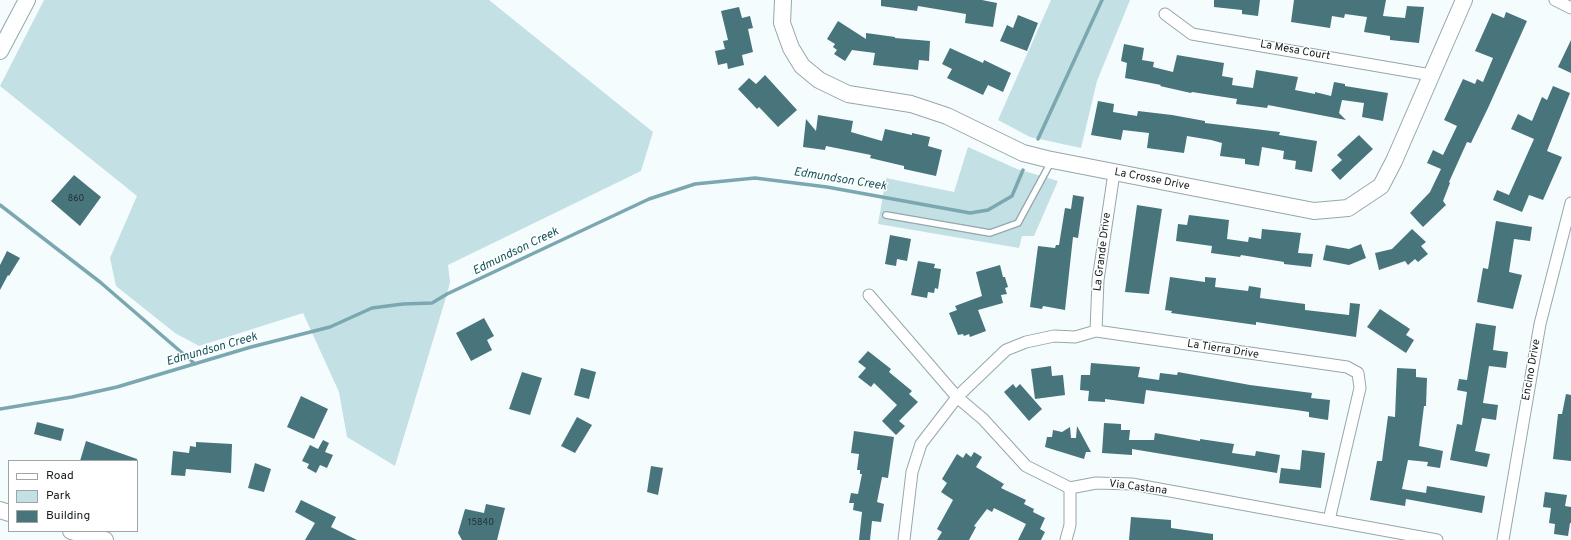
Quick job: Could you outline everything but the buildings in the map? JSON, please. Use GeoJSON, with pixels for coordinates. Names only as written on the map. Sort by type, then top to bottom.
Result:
{"type":"FeatureCollection","features":[{"type":"Feature","properties":{"kind":"street"},"geometry":{"type":"LineString","coordinates":[[0,51],[27,0]]}},
{"type":"Feature","properties":{"kind":"street","name":"La Crosse Drive"},"geometry":{"type":"LineString","coordinates":[[783,0],[782,23],[791,48],[802,66],[819,80],[848,94],[911,104],[947,116],[1024,153],[1114,173],[1314,211],[1348,208],[1381,186],[1394,161],[1464,0]]}},
{"type":"Feature","properties":{"kind":"street"},"geometry":{"type":"LineString","coordinates":[[1555,0],[1571,8]]}},
{"type":"Feature","properties":{"kind":"street","name":"La Mesa Court"},"geometry":{"type":"LineString","coordinates":[[1164,14],[1192,34],[1431,75]]}},
{"type":"Feature","properties":{"kind":"street","name":"La Grande Drive"},"geometry":{"type":"LineString","coordinates":[[1096,331],[1098,280],[1114,173]]}},
{"type":"Feature","properties":{"kind":"street","name":"Encino Drive"},"geometry":{"type":"LineString","coordinates":[[1503,540],[1540,324],[1571,203]]}},
{"type":"Feature","properties":{"kind":"street"},"geometry":{"type":"LineString","coordinates":[[869,295],[958,396],[983,419],[1026,466],[1070,488],[1070,525],[1066,540]]}},
{"type":"Feature","properties":{"kind":"street","name":"La Tierra Drive"},"geometry":{"type":"LineString","coordinates":[[904,540],[912,472],[921,444],[958,396],[1006,350],[1026,342],[1054,336],[1075,337],[1096,331],[1347,367],[1358,373],[1360,388],[1329,520]]}},
{"type":"Feature","properties":{"kind":"street","name":"Via Castana"},"geometry":{"type":"LineString","coordinates":[[1070,488],[1096,483],[1132,484],[1437,540]]}},
{"type":"Feature","properties":{"kind":"street"},"geometry":{"type":"LineString","coordinates":[[75,532],[105,540]]}},
{"type":"Feature","properties":{"kind":"lane"},"geometry":{"type":"LineString","coordinates":[[886,216],[990,233],[1018,223],[1052,160]]}},
{"type":"Feature","properties":{"kind":"green space"},"geometry":{"type":"Polygon","coordinates":[[[44,0],[489,0],[653,132],[641,171],[448,265],[450,282],[447,294],[395,466],[347,437],[339,392],[303,313],[199,346],[175,333],[116,286],[110,258],[137,196],[0,86],[44,0]]]}},
{"type":"Feature","properties":{"kind":"green space"},"geometry":{"type":"Polygon","coordinates":[[[1051,0],[1130,0],[1097,81],[1081,148],[1030,137],[998,120],[1051,0]]]}},
{"type":"Feature","properties":{"kind":"green space"},"geometry":{"type":"Polygon","coordinates":[[[968,147],[1017,169],[1058,181],[1034,236],[1022,236],[1019,248],[878,224],[886,178],[954,192],[968,147]]]}},
{"type":"Feature","properties":{"kind":"waterway","name":"Edmundson Creek"},"geometry":{"type":"LineString","coordinates":[[1038,139],[1102,0]]}},
{"type":"Feature","properties":{"kind":"waterway","name":"Edmundson Creek"},"geometry":{"type":"LineString","coordinates":[[0,409],[72,397],[117,387],[251,347],[330,327],[372,308],[403,304],[432,303],[447,294],[649,199],[695,184],[755,178],[827,187],[970,213],[988,210],[1012,196],[1023,170]]}},
{"type":"Feature","properties":{"kind":"waterway"},"geometry":{"type":"LineString","coordinates":[[0,205],[100,282],[195,364]]}}]}
